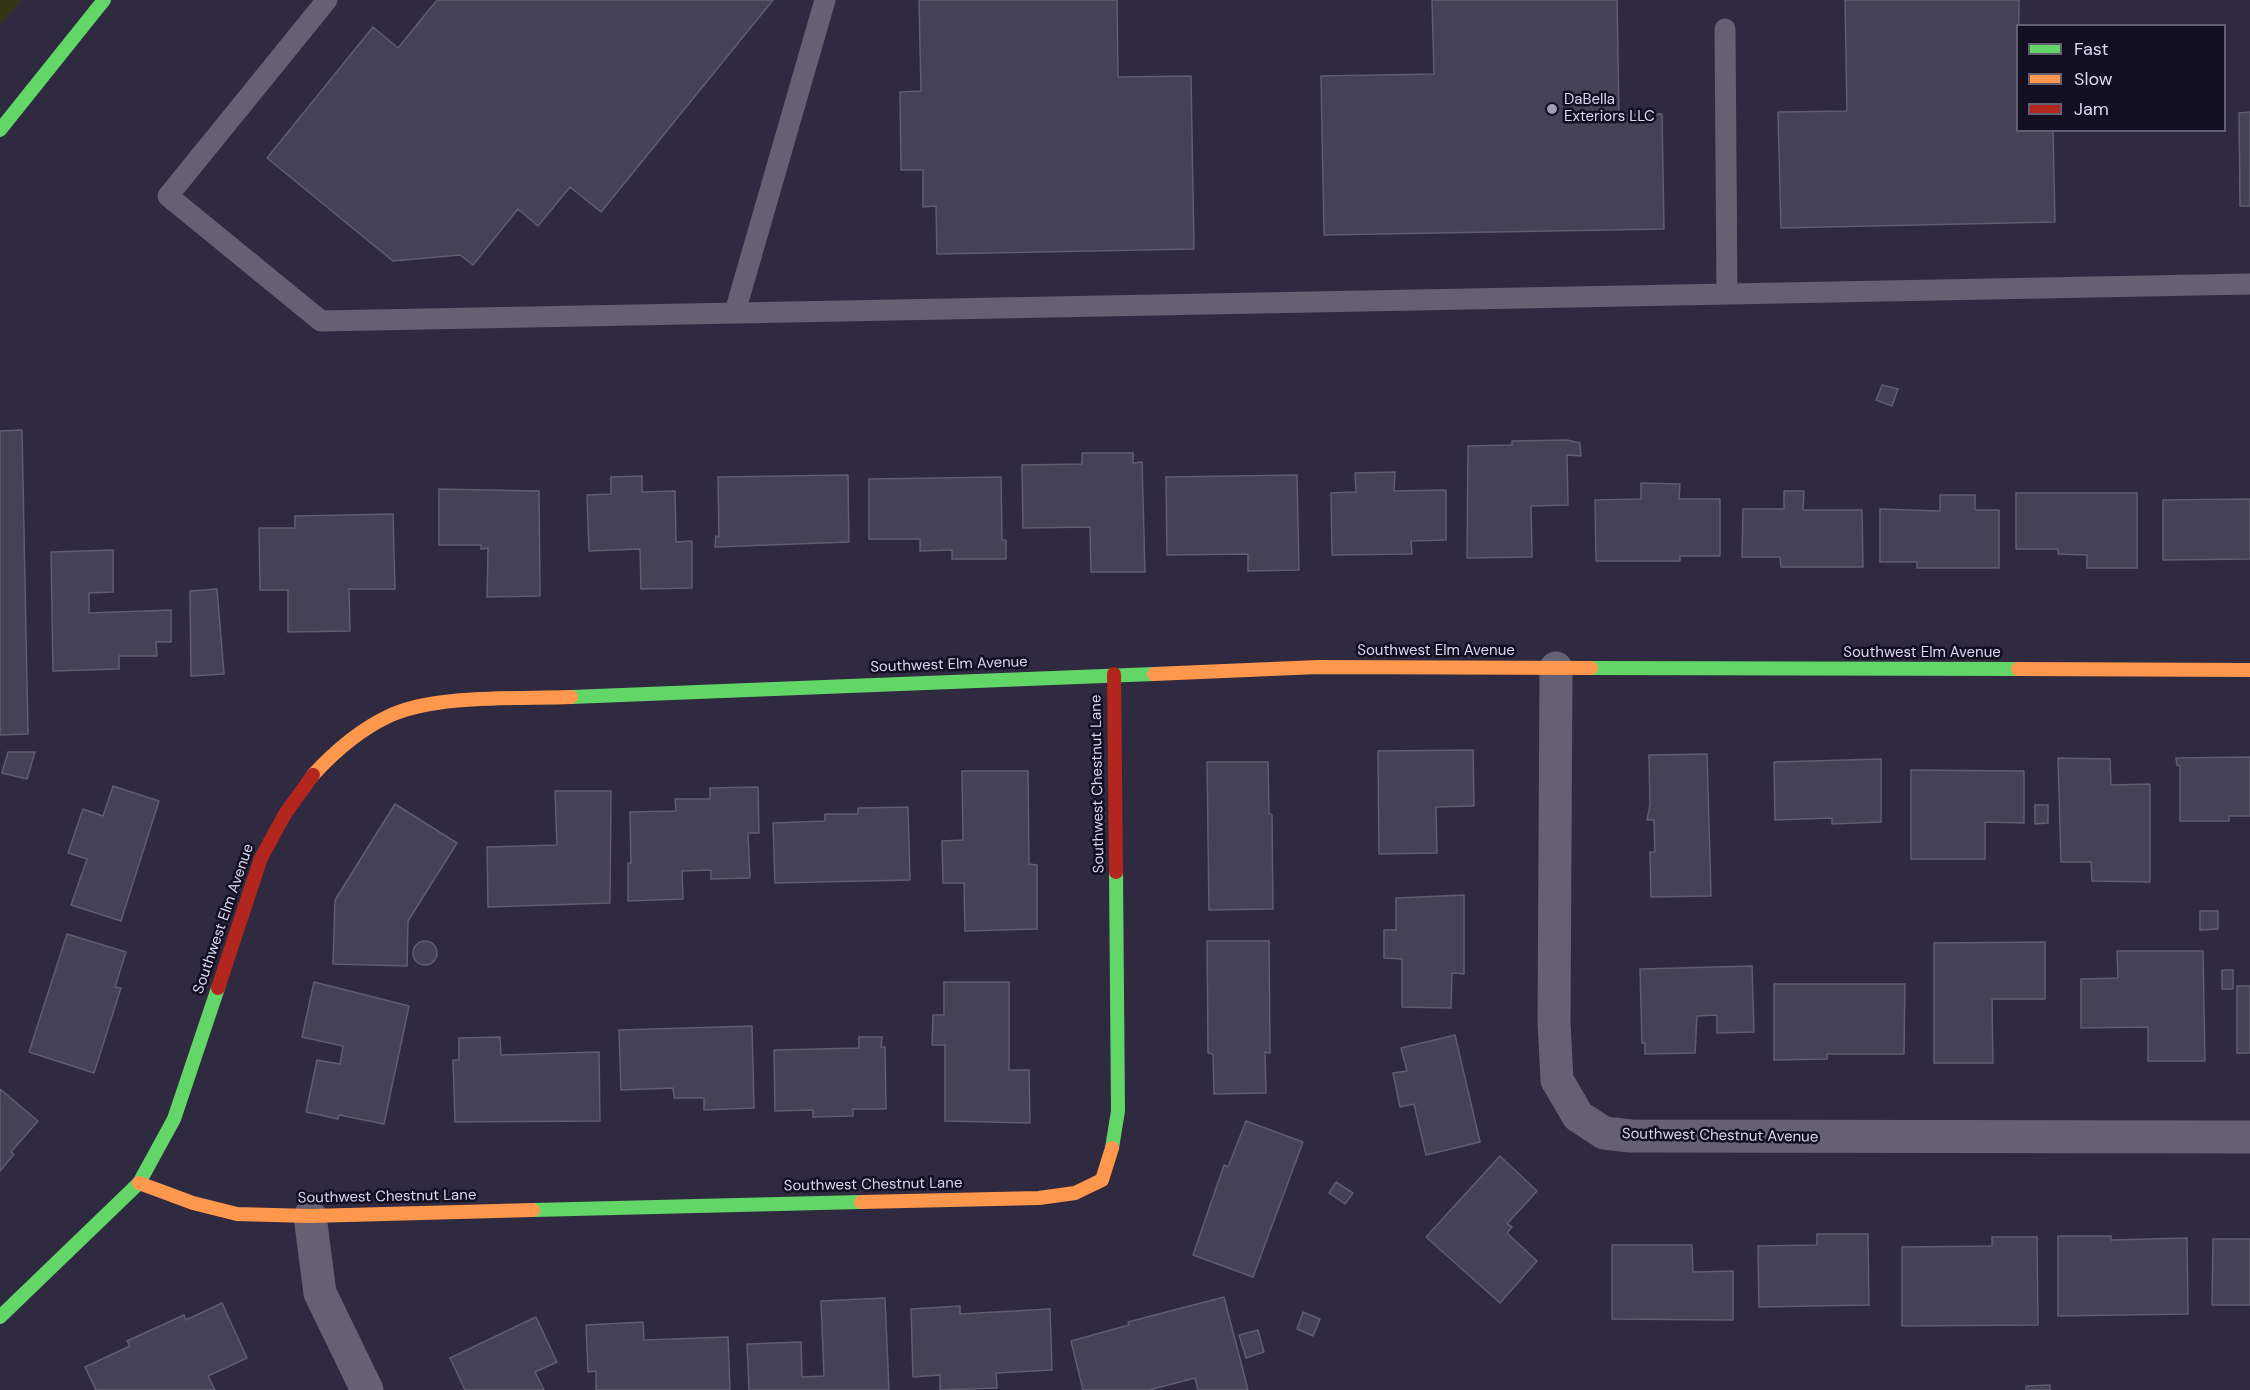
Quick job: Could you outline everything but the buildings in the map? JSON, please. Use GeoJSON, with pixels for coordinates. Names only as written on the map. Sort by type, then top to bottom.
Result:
{"type":"FeatureCollection","features":[{"type":"Feature","properties":{"kind":"street"},"geometry":{"type":"LineString","coordinates":[[0,130],[104,0]]}},
{"type":"Feature","properties":{"kind":"street","name":"Southwest Elm Avenue"},"geometry":{"type":"LineString","coordinates":[[0,1317],[139,1184],[174,1119],[261,858],[278,822],[318,765],[344,743],[390,715],[436,704],[489,700],[1318,667],[2250,670]]}},
{"type":"Feature","properties":{"kind":"street","name":"Southwest Chestnut Avenue"},"geometry":{"type":"LineString","coordinates":[[1556,668],[1554,1022],[1557,1080],[1578,1116],[1604,1133],[1655,1137],[2250,1137]]}},
{"type":"Feature","properties":{"kind":"street","name":"Southwest Chestnut Lane"},"geometry":{"type":"LineString","coordinates":[[139,1184],[193,1203],[237,1214],[310,1216],[1039,1198],[1075,1192],[1102,1180],[1112,1151],[1118,1111],[1114,674]]}},
{"type":"Feature","properties":{"kind":"street"},"geometry":{"type":"LineString","coordinates":[[310,1216],[320,1293],[367,1390]]}},
{"type":"Feature","properties":{"kind":"lane"},"geometry":{"type":"LineString","coordinates":[[327,0],[168,196],[321,321],[2250,284]]}},
{"type":"Feature","properties":{"kind":"lane"},"geometry":{"type":"LineString","coordinates":[[735,312],[825,0]]}},
{"type":"Feature","properties":{"kind":"lane"},"geometry":{"type":"LineString","coordinates":[[1725,29],[1727,294]]}},
{"type":"Feature","properties":{"kind":"shaded area"},"geometry":{"type":"Polygon","coordinates":[[[0,0],[21,0],[0,25],[0,0]]]}},
{"type":"Feature","properties":{"kind":"traffic: fast"},"geometry":{"type":"LineString","coordinates":[[0,130],[104,0]]}},
{"type":"Feature","properties":{"kind":"traffic: fast"},"geometry":{"type":"LineString","coordinates":[[1591,668],[2018,669]]}},
{"type":"Feature","properties":{"kind":"traffic: fast"},"geometry":{"type":"LineString","coordinates":[[571,697],[1154,674]]}},
{"type":"Feature","properties":{"kind":"traffic: fast"},"geometry":{"type":"LineString","coordinates":[[1112,1148],[1118,1111],[1116,872]]}},
{"type":"Feature","properties":{"kind":"traffic: fast"},"geometry":{"type":"LineString","coordinates":[[0,1317],[139,1183],[174,1119],[218,988]]}},
{"type":"Feature","properties":{"kind":"traffic: fast"},"geometry":{"type":"LineString","coordinates":[[533,1210],[861,1202]]}},
{"type":"Feature","properties":{"kind":"traffic: slow"},"geometry":{"type":"LineString","coordinates":[[1154,674],[1318,667],[1591,668]]}},
{"type":"Feature","properties":{"kind":"traffic: slow"},"geometry":{"type":"LineString","coordinates":[[2018,669],[2250,670]]}},
{"type":"Feature","properties":{"kind":"traffic: slow"},"geometry":{"type":"LineString","coordinates":[[313,775],[358,734],[389,716],[408,709],[430,704],[478,699],[571,697]]}},
{"type":"Feature","properties":{"kind":"traffic: slow"},"geometry":{"type":"LineString","coordinates":[[861,1202],[1039,1198],[1075,1193],[1102,1180],[1112,1148]]}},
{"type":"Feature","properties":{"kind":"traffic: slow"},"geometry":{"type":"LineString","coordinates":[[139,1183],[193,1203],[237,1214],[310,1216],[533,1210]]}},
{"type":"Feature","properties":{"kind":"traffic: jam"},"geometry":{"type":"LineString","coordinates":[[1114,674],[1116,872]]}},
{"type":"Feature","properties":{"kind":"traffic: jam"},"geometry":{"type":"LineString","coordinates":[[218,988],[261,858],[285,814],[313,775]]}},
{"type":"Feature","properties":{"kind":"place","name":"DaBella Exteriors LLC"},"geometry":{"type":"Point","coordinates":[1552,109]}}]}
